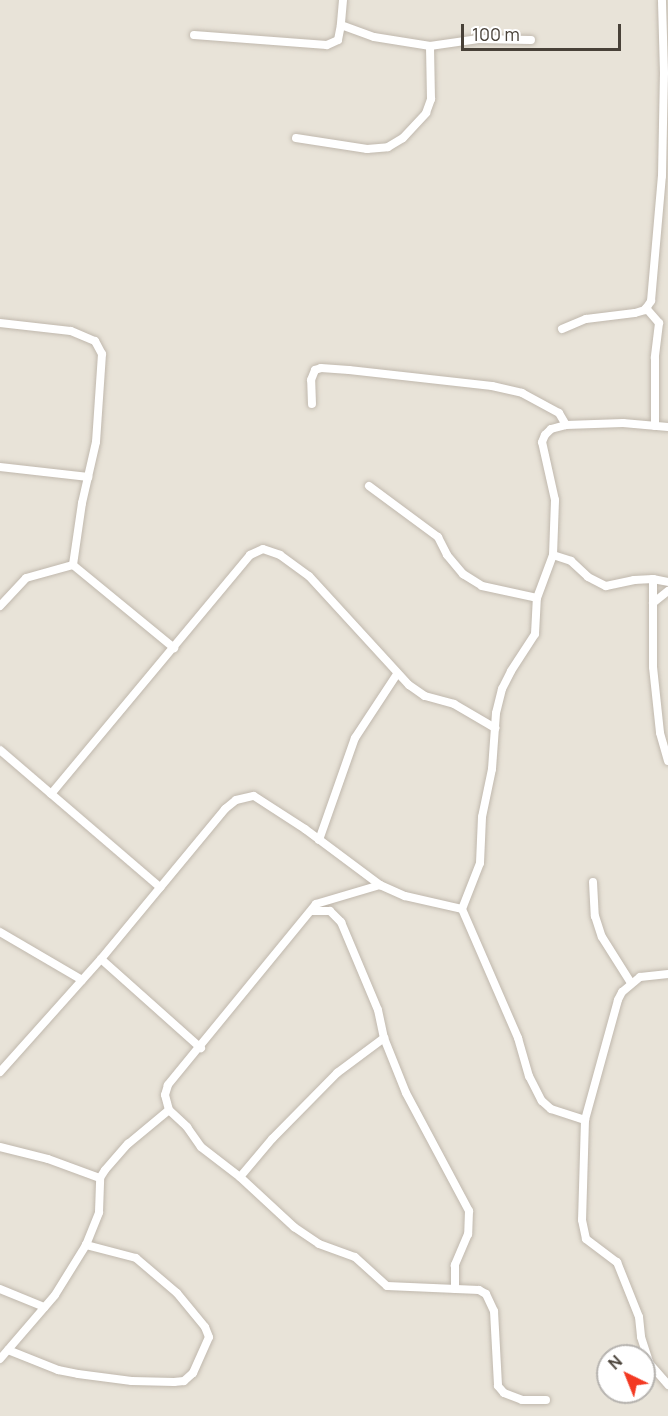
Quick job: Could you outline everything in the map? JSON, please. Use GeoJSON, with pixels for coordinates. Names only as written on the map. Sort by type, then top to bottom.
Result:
{"type":"FeatureCollection","features":[{"type":"Feature","properties":{"kind":"street"},"geometry":{"type":"LineString","coordinates":[[194,35],[327,45],[338,40],[342,25],[343,0]]}},
{"type":"Feature","properties":{"kind":"street"},"geometry":{"type":"LineString","coordinates":[[562,328],[586,319],[635,313],[646,308],[651,301],[662,176],[666,73],[662,0]]}},
{"type":"Feature","properties":{"kind":"street"},"geometry":{"type":"LineString","coordinates":[[342,25],[374,37],[430,46],[478,39],[531,40]]}},
{"type":"Feature","properties":{"kind":"street"},"geometry":{"type":"LineString","coordinates":[[296,138],[367,149],[388,147],[403,138],[426,113],[431,99],[430,46]]}},
{"type":"Feature","properties":{"kind":"street"},"geometry":{"type":"LineString","coordinates":[[646,308],[659,323],[655,358],[655,426]]}},
{"type":"Feature","properties":{"kind":"street"},"geometry":{"type":"LineString","coordinates":[[0,323],[71,331],[95,341],[102,354],[96,442],[73,565]]}},
{"type":"Feature","properties":{"kind":"street"},"geometry":{"type":"LineString","coordinates":[[312,404],[311,380],[315,370],[321,368],[349,370],[492,386],[522,393],[559,413],[566,425]]}},
{"type":"Feature","properties":{"kind":"street"},"geometry":{"type":"LineString","coordinates":[[585,1120],[551,1109],[536,1090],[518,1038],[462,909],[480,863],[482,817],[490,781],[495,728],[502,689],[535,634],[537,598],[553,555],[555,500],[542,441],[551,429],[566,425],[623,423],[668,427]]}},
{"type":"Feature","properties":{"kind":"street"},"geometry":{"type":"LineString","coordinates":[[0,467],[88,477]]}},
{"type":"Feature","properties":{"kind":"street"},"geometry":{"type":"LineString","coordinates":[[369,486],[438,537],[447,555],[464,574],[482,586],[537,598]]}},
{"type":"Feature","properties":{"kind":"street"},"geometry":{"type":"LineString","coordinates":[[51,794],[250,555],[263,549],[280,555],[309,576],[397,674],[425,696],[454,704],[495,728]]}},
{"type":"Feature","properties":{"kind":"street"},"geometry":{"type":"LineString","coordinates":[[553,555],[571,561],[588,577],[606,586],[653,579],[668,582]]}},
{"type":"Feature","properties":{"kind":"street"},"geometry":{"type":"LineString","coordinates":[[0,606],[26,578],[48,570],[73,565]]}},
{"type":"Feature","properties":{"kind":"street"},"geometry":{"type":"LineString","coordinates":[[73,565],[174,648]]}},
{"type":"Feature","properties":{"kind":"street"},"geometry":{"type":"LineString","coordinates":[[653,579],[653,667],[660,733],[668,761]]}},
{"type":"Feature","properties":{"kind":"street"},"geometry":{"type":"LineString","coordinates":[[653,603],[668,591]]}},
{"type":"Feature","properties":{"kind":"street"},"geometry":{"type":"LineString","coordinates":[[319,840],[355,738],[397,674]]}},
{"type":"Feature","properties":{"kind":"street"},"geometry":{"type":"LineString","coordinates":[[0,750],[160,887]]}},
{"type":"Feature","properties":{"kind":"street"},"geometry":{"type":"LineString","coordinates":[[0,1072],[101,959],[225,809],[244,797],[254,796],[270,806],[380,885],[405,896],[462,909]]}},
{"type":"Feature","properties":{"kind":"street"},"geometry":{"type":"LineString","coordinates":[[593,882],[595,916],[602,937],[631,983]]}},
{"type":"Feature","properties":{"kind":"street"},"geometry":{"type":"LineString","coordinates":[[380,885],[335,896],[316,904],[201,1048],[168,1085],[165,1095],[169,1110],[187,1127],[201,1147],[240,1177],[294,1227],[319,1244],[355,1257],[387,1286],[478,1290],[486,1294],[494,1311],[498,1386],[504,1393],[522,1401],[546,1400]]}},
{"type":"Feature","properties":{"kind":"street"},"geometry":{"type":"LineString","coordinates":[[312,911],[330,911],[341,921],[378,1010],[384,1038],[406,1093],[469,1211],[468,1234],[455,1265],[455,1289]]}},
{"type":"Feature","properties":{"kind":"street"},"geometry":{"type":"LineString","coordinates":[[0,932],[82,980]]}},
{"type":"Feature","properties":{"kind":"street"},"geometry":{"type":"LineString","coordinates":[[101,959],[201,1048]]}},
{"type":"Feature","properties":{"kind":"street"},"geometry":{"type":"LineString","coordinates":[[668,974],[640,977],[631,983],[618,1000],[585,1120],[584,1231],[586,1239],[617,1262],[639,1317],[641,1337],[650,1364],[668,1385]]}},
{"type":"Feature","properties":{"kind":"street"},"geometry":{"type":"LineString","coordinates":[[240,1177],[272,1139],[337,1073],[384,1038]]}},
{"type":"Feature","properties":{"kind":"street"},"geometry":{"type":"LineString","coordinates":[[0,1359],[55,1295],[86,1245],[99,1212],[100,1178],[128,1144],[169,1110]]}},
{"type":"Feature","properties":{"kind":"street"},"geometry":{"type":"LineString","coordinates":[[0,1147],[48,1159],[100,1178]]}},
{"type":"Feature","properties":{"kind":"street"},"geometry":{"type":"LineString","coordinates":[[8,1350],[58,1370],[89,1376],[174,1382],[184,1381],[193,1373],[209,1337],[205,1327],[177,1293],[136,1258],[86,1245]]}},
{"type":"Feature","properties":{"kind":"street"},"geometry":{"type":"LineString","coordinates":[[0,1288],[44,1307]]}},
{"type":"Feature","properties":{"kind":"shaded area"},"geometry":{"type":"Polygon","coordinates":[[[0,0],[668,0],[668,1416],[0,1416],[0,0]]]}}]}
